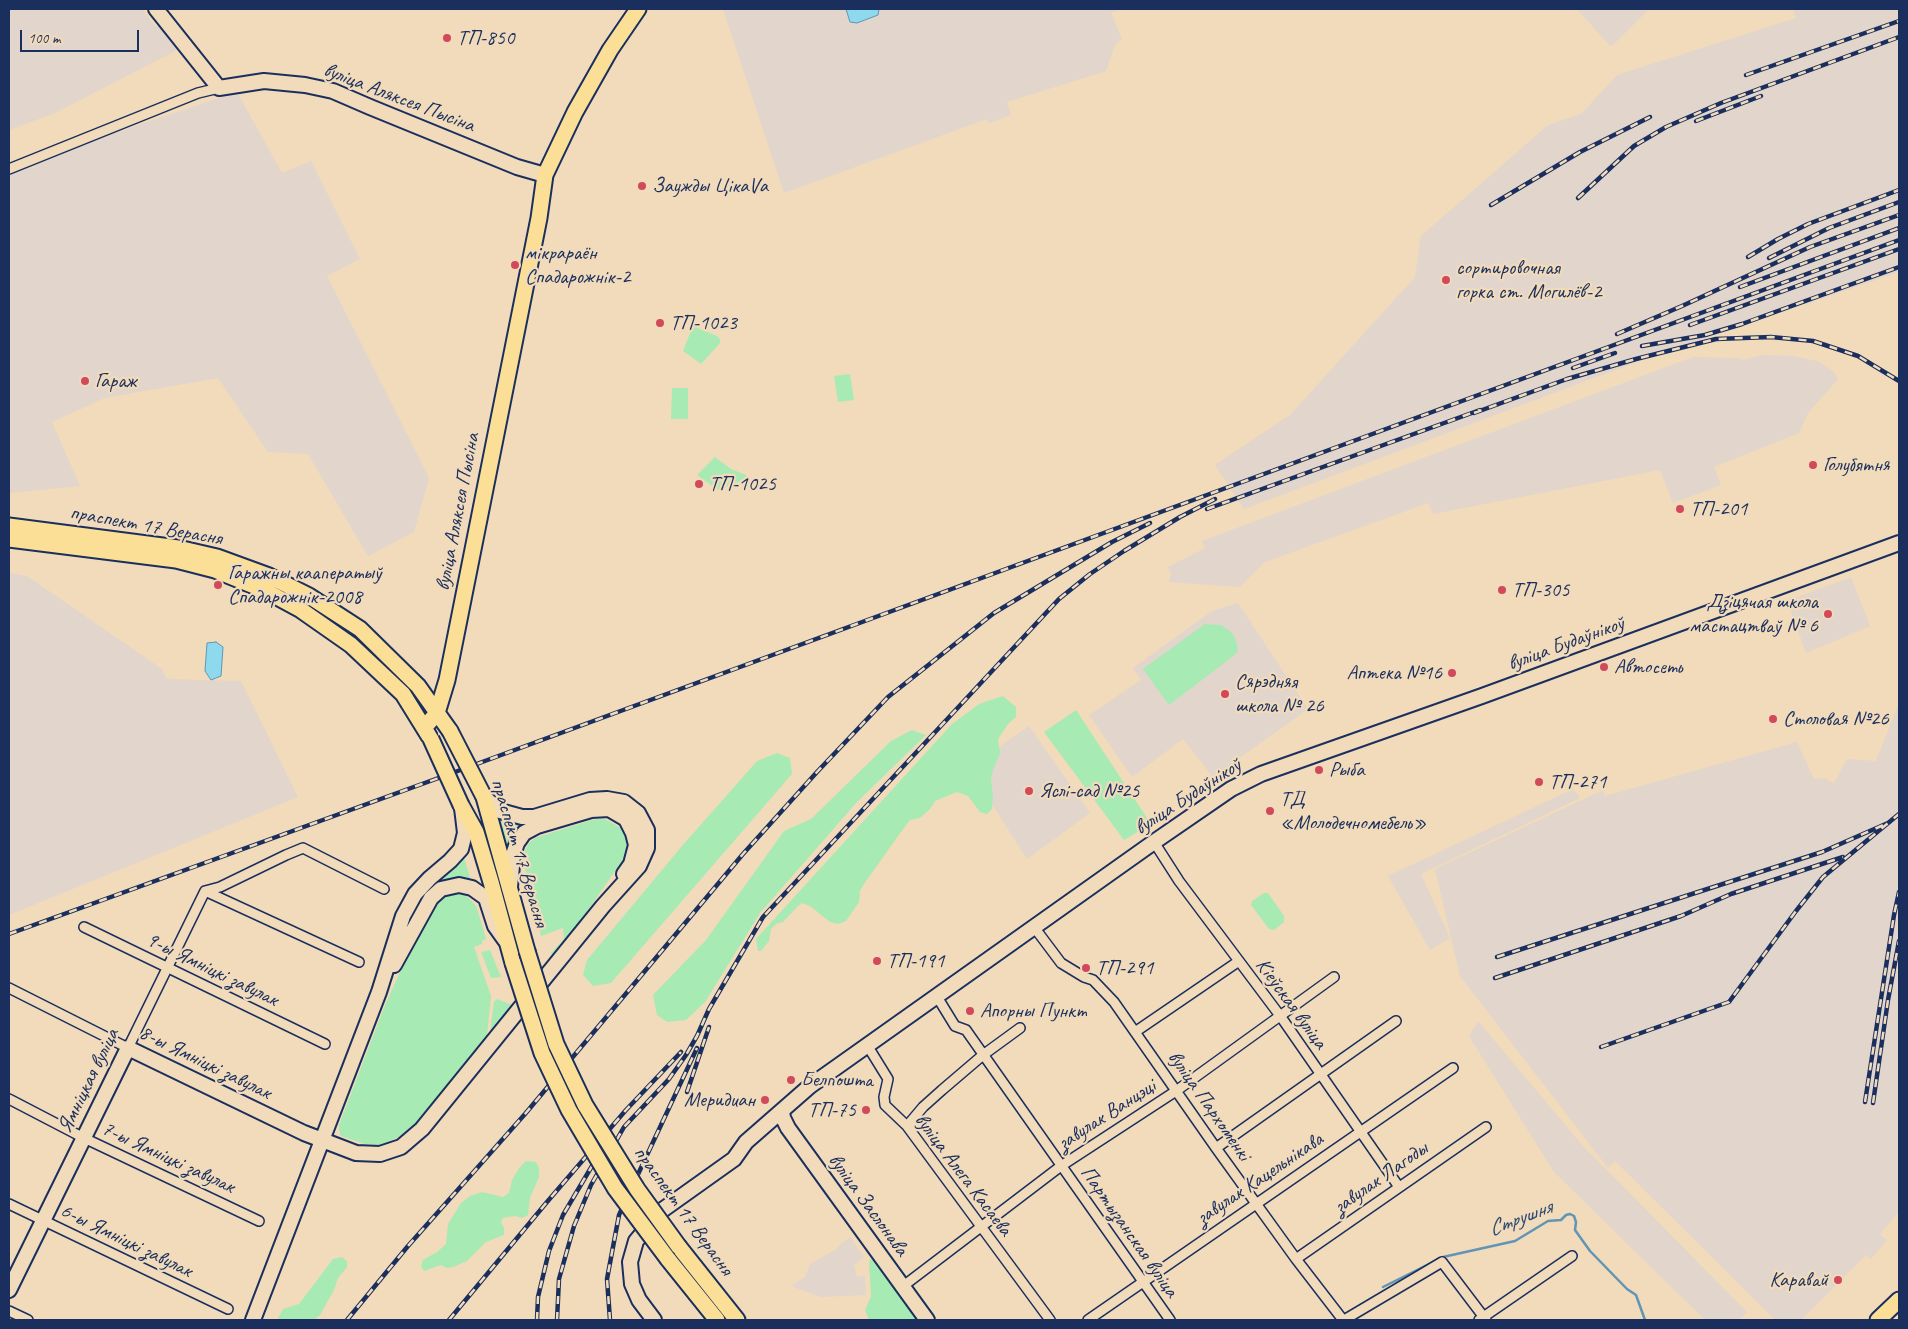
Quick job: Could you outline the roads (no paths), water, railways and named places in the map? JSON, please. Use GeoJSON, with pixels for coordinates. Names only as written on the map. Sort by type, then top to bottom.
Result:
{"type":"FeatureCollection","features":[{"type":"Feature","properties":{"kind":"main road"},"geometry":{"type":"LineString","coordinates":[[156,9],[219,88]]}},
{"type":"Feature","properties":{"kind":"main road","name":"вуліца Аляксея Пысіна"},"geometry":{"type":"LineString","coordinates":[[427,734],[438,713],[447,680],[539,218],[545,175],[575,112],[610,50],[638,9]]}},
{"type":"Feature","properties":{"kind":"main road","name":"вуліца Аляксея Пысіна"},"geometry":{"type":"LineString","coordinates":[[219,88],[264,81],[305,84],[333,91],[370,108],[508,163],[545,175]]}},
{"type":"Feature","properties":{"kind":"main road","name":"праспект 17 Верасня"},"geometry":{"type":"LineString","coordinates":[[9,526],[178,548],[217,557],[269,576],[309,596],[360,630],[418,686],[450,731],[484,797],[526,951],[556,1044],[585,1105],[637,1190],[737,1320]]}},
{"type":"Feature","properties":{"kind":"main road","name":"праспект 17 Верасня"},"geometry":{"type":"LineString","coordinates":[[9,539],[176,560],[215,570],[264,590],[301,610],[351,645],[403,694],[427,734],[476,832],[512,963],[542,1053],[569,1110],[615,1188],[717,1320]]}},
{"type":"Feature","properties":{"kind":"main road","name":"вуліца Будаўнікоў"},"geometry":{"type":"LineString","coordinates":[[654,1320],[639,1300],[632,1284],[630,1262],[636,1241],[661,1211],[734,1159],[746,1142],[810,1086],[936,995],[1231,789],[1261,774],[1482,696],[1899,543]]}},
{"type":"Feature","properties":{"kind":"main road"},"geometry":{"type":"LineString","coordinates":[[418,686],[431,692],[438,690],[447,680]]}},
{"type":"Feature","properties":{"kind":"main road"},"geometry":{"type":"LineString","coordinates":[[484,797],[500,811],[522,817],[534,817],[590,800],[607,799],[624,802],[638,813],[647,830],[647,848],[639,866],[603,906]]}},
{"type":"Feature","properties":{"kind":"main road"},"geometry":{"type":"LineString","coordinates":[[253,1320],[379,992],[403,916],[415,894],[430,878],[450,862],[461,849],[464,834],[462,805]]}},
{"type":"Feature","properties":{"kind":"main road"},"geometry":{"type":"LineString","coordinates":[[510,890],[513,855],[517,843],[524,833],[537,826],[591,810],[608,809],[626,819],[634,833],[636,845],[631,864],[603,906]]}},
{"type":"Feature","properties":{"kind":"main road"},"geometry":{"type":"LineString","coordinates":[[379,992],[431,898],[441,890],[459,886],[472,888],[479,892],[486,898],[495,926],[506,942]]}},
{"type":"Feature","properties":{"kind":"main road","name":"8-ы Ямніцкі завулак"},"geometry":{"type":"LineString","coordinates":[[128,1048],[304,1133],[356,1153],[380,1154],[401,1147],[422,1129],[603,906]]}},
{"type":"Feature","properties":{"kind":"main road","name":"Ямніцкая вуліца"},"geometry":{"type":"LineString","coordinates":[[9,1290],[128,1048]]}},
{"type":"Feature","properties":{"kind":"main road","name":"вуліца Заслонава"},"geometry":{"type":"LineString","coordinates":[[782,1111],[788,1128],[927,1320]]}},
{"type":"Feature","properties":{"kind":"main road"},"geometry":{"type":"LineString","coordinates":[[1878,1320],[1899,1300]]}},
{"type":"Feature","properties":{"kind":"street","name":"вуліца Аляксея Пысіна"},"geometry":{"type":"LineString","coordinates":[[9,168],[198,94],[219,88]]}},
{"type":"Feature","properties":{"kind":"street","name":"Кіеўская вуліца"},"geometry":{"type":"LineString","coordinates":[[1154,842],[1179,881],[1281,1017],[1399,1187]]}},
{"type":"Feature","properties":{"kind":"street"},"geometry":{"type":"LineString","coordinates":[[205,891],[220,887],[303,848],[384,888]]}},
{"type":"Feature","properties":{"kind":"street"},"geometry":{"type":"LineString","coordinates":[[205,891],[359,962]]}},
{"type":"Feature","properties":{"kind":"street","name":"Ямніцкая вуліца"},"geometry":{"type":"LineString","coordinates":[[128,1048],[205,891]]}},
{"type":"Feature","properties":{"kind":"street","name":"вуліца Пархоменкі"},"geometry":{"type":"LineString","coordinates":[[1034,927],[1061,963],[1084,977],[1093,980],[1105,991],[1340,1319]]}},
{"type":"Feature","properties":{"kind":"street","name":"9-ы Ямніцкі завулак"},"geometry":{"type":"LineString","coordinates":[[84,928],[325,1044]]}},
{"type":"Feature","properties":{"kind":"street"},"geometry":{"type":"LineString","coordinates":[[1135,1032],[1239,961]]}},
{"type":"Feature","properties":{"kind":"street","name":"завулак Ванцэці"},"geometry":{"type":"LineString","coordinates":[[902,1286],[1061,1166],[1176,1092],[1334,977]]}},
{"type":"Feature","properties":{"kind":"street","name":"8-ы Ямніцкі завулак"},"geometry":{"type":"LineString","coordinates":[[9,988],[128,1048]]}},
{"type":"Feature","properties":{"kind":"street","name":"Партызанская вуліца"},"geometry":{"type":"LineString","coordinates":[[936,995],[955,1026],[966,1030],[1170,1320]]}},
{"type":"Feature","properties":{"kind":"street"},"geometry":{"type":"LineString","coordinates":[[1216,1148],[1396,1021]]}},
{"type":"Feature","properties":{"kind":"street"},"geometry":{"type":"LineString","coordinates":[[906,1126],[923,1107],[983,1055],[1020,1028]]}},
{"type":"Feature","properties":{"kind":"street","name":"вуліца Алега Касаева"},"geometry":{"type":"LineString","coordinates":[[867,1045],[888,1079],[884,1097],[885,1105],[906,1126],[1050,1320]]}},
{"type":"Feature","properties":{"kind":"street","name":"завулак Кацельнікава"},"geometry":{"type":"LineString","coordinates":[[1088,1320],[1256,1202],[1453,1068]]}},
{"type":"Feature","properties":{"kind":"street","name":"7-ы Ямніцкі завулак"},"geometry":{"type":"LineString","coordinates":[[9,1100],[84,1138],[259,1221]]}},
{"type":"Feature","properties":{"kind":"street","name":"завулак Лагоды"},"geometry":{"type":"LineString","coordinates":[[1296,1259],[1486,1127]]}},
{"type":"Feature","properties":{"kind":"street","name":"6-ы Ямніцкі завулак"},"geometry":{"type":"LineString","coordinates":[[9,1204],[228,1309]]}},
{"type":"Feature","properties":{"kind":"street"},"geometry":{"type":"LineString","coordinates":[[1340,1319],[1442,1262],[1483,1319],[1572,1256]]}},
{"type":"Feature","properties":{"kind":"street"},"geometry":{"type":"LineString","coordinates":[[9,1311],[28,1320]]}},
{"type":"Feature","properties":{"kind":"water"},"geometry":{"type":"Polygon","coordinates":[[[846,9],[879,9],[878,15],[857,23],[850,22],[846,9]]]}},
{"type":"Feature","properties":{"kind":"water"},"geometry":{"type":"Polygon","coordinates":[[[216,642],[223,647],[221,676],[211,680],[205,671],[207,643],[216,642]]]}},
{"type":"Feature","properties":{"kind":"waterway","name":"Струшня"},"geometry":{"type":"LineString","coordinates":[[1383,1287],[1443,1257],[1515,1241],[1548,1221],[1561,1220],[1570,1214],[1574,1216],[1576,1222],[1575,1230],[1590,1251],[1627,1289],[1636,1295],[1645,1320]]}},
{"type":"Feature","properties":{"kind":"railway"},"geometry":{"type":"LineString","coordinates":[[1746,75],[1899,21]]}},
{"type":"Feature","properties":{"kind":"railway"},"geometry":{"type":"LineString","coordinates":[[1578,198],[1634,146],[1666,127],[1721,103],[1899,37]]}},
{"type":"Feature","properties":{"kind":"railway"},"geometry":{"type":"LineString","coordinates":[[1696,121],[1761,96]]}},
{"type":"Feature","properties":{"kind":"railway"},"geometry":{"type":"LineString","coordinates":[[1491,205],[1580,152],[1650,117]]}},
{"type":"Feature","properties":{"kind":"railway"},"geometry":{"type":"LineString","coordinates":[[1748,257],[1808,224],[1899,190]]}},
{"type":"Feature","properties":{"kind":"railway"},"geometry":{"type":"LineString","coordinates":[[1769,258],[1829,228],[1899,202]]}},
{"type":"Feature","properties":{"kind":"railway"},"geometry":{"type":"LineString","coordinates":[[1617,334],[1810,247],[1899,215]]}},
{"type":"Feature","properties":{"kind":"railway"},"geometry":{"type":"LineString","coordinates":[[1740,287],[1899,228]]}},
{"type":"Feature","properties":{"kind":"railway"},"geometry":{"type":"LineString","coordinates":[[9,934],[455,772],[1899,240]]}},
{"type":"Feature","properties":{"kind":"railway"},"geometry":{"type":"LineString","coordinates":[[1690,325],[1899,249]]}},
{"type":"Feature","properties":{"kind":"railway"},"geometry":{"type":"LineString","coordinates":[[1642,346],[1705,335],[1742,324],[1899,267]]}},
{"type":"Feature","properties":{"kind":"railway"},"geometry":{"type":"LineString","coordinates":[[1474,413],[1567,379],[1716,339],[1771,337],[1813,341],[1858,356],[1899,381]]}},
{"type":"Feature","properties":{"kind":"railway"},"geometry":{"type":"LineString","coordinates":[[1573,368],[1615,353]]}},
{"type":"Feature","properties":{"kind":"railway"},"geometry":{"type":"LineString","coordinates":[[1207,509],[1480,410]]}},
{"type":"Feature","properties":{"kind":"railway"},"geometry":{"type":"LineString","coordinates":[[557,1320],[559,1279],[574,1226],[591,1185],[624,1127],[669,1079],[686,1055],[709,1009],[763,917],[1059,599],[1090,574],[1124,551],[1180,517],[1215,499]]}},
{"type":"Feature","properties":{"kind":"railway"},"geometry":{"type":"LineString","coordinates":[[347,1320],[408,1246],[525,1114],[743,854],[888,697],[994,613],[1112,542],[1150,523]]}},
{"type":"Feature","properties":{"kind":"railway"},"geometry":{"type":"LineString","coordinates":[[1601,1047],[1729,1002],[1823,877],[1899,814]]}},
{"type":"Feature","properties":{"kind":"railway"},"geometry":{"type":"LineString","coordinates":[[1497,957],[1822,852],[1888,823]]}},
{"type":"Feature","properties":{"kind":"railway"},"geometry":{"type":"LineString","coordinates":[[1495,978],[1681,916],[1731,894],[1843,857]]}},
{"type":"Feature","properties":{"kind":"railway"},"geometry":{"type":"LineString","coordinates":[[1865,1102],[1899,892]]}},
{"type":"Feature","properties":{"kind":"railway"},"geometry":{"type":"LineString","coordinates":[[1873,1103],[1888,1000],[1899,941]]}},
{"type":"Feature","properties":{"kind":"railway"},"geometry":{"type":"LineString","coordinates":[[687,1092],[709,1027]]}},
{"type":"Feature","properties":{"kind":"railway"},"geometry":{"type":"LineString","coordinates":[[610,1320],[607,1279],[619,1215],[697,1048]]}},
{"type":"Feature","properties":{"kind":"railway"},"geometry":{"type":"LineString","coordinates":[[449,1320],[626,1110],[681,1052]]}},
{"type":"Feature","properties":{"kind":"railway"},"geometry":{"type":"LineString","coordinates":[[537,1320],[538,1297],[549,1251],[563,1215],[605,1144]]}},
{"type":"Feature","properties":{"kind":"place","name":"ТП-850"},"geometry":{"type":"Point","coordinates":[447,38]}},
{"type":"Feature","properties":{"kind":"place","name":"Заужды ЦікаVа"},"geometry":{"type":"Point","coordinates":[642,186]}},
{"type":"Feature","properties":{"kind":"place","name":"мікрараён Спадарожнік-2"},"geometry":{"type":"Point","coordinates":[515,265]}},
{"type":"Feature","properties":{"kind":"place","name":"сортировочная горка ст. Могилёв-2"},"geometry":{"type":"Point","coordinates":[1446,280]}},
{"type":"Feature","properties":{"kind":"place","name":"ТП-1023"},"geometry":{"type":"Point","coordinates":[660,323]}},
{"type":"Feature","properties":{"kind":"place","name":"Гараж"},"geometry":{"type":"Point","coordinates":[85,381]}},
{"type":"Feature","properties":{"kind":"place","name":"Голубятня"},"geometry":{"type":"Point","coordinates":[1813,465]}},
{"type":"Feature","properties":{"kind":"place","name":"ТП-1025"},"geometry":{"type":"Point","coordinates":[699,484]}},
{"type":"Feature","properties":{"kind":"place","name":"ТП-201"},"geometry":{"type":"Point","coordinates":[1680,509]}},
{"type":"Feature","properties":{"kind":"place","name":"Гаражны кааператыў Спадарожнік-2008"},"geometry":{"type":"Point","coordinates":[218,585]}},
{"type":"Feature","properties":{"kind":"place","name":"ТП-305"},"geometry":{"type":"Point","coordinates":[1502,590]}},
{"type":"Feature","properties":{"kind":"place","name":"Дзіцячая школа мастацтваў № 6"},"geometry":{"type":"Point","coordinates":[1828,614]}},
{"type":"Feature","properties":{"kind":"place","name":"Автосеть"},"geometry":{"type":"Point","coordinates":[1604,667]}},
{"type":"Feature","properties":{"kind":"place","name":"Аптека №16"},"geometry":{"type":"Point","coordinates":[1452,673]}},
{"type":"Feature","properties":{"kind":"place","name":"Сярэдняя школа № 26"},"geometry":{"type":"Point","coordinates":[1225,694]}},
{"type":"Feature","properties":{"kind":"place","name":"Столовая №26"},"geometry":{"type":"Point","coordinates":[1773,719]}},
{"type":"Feature","properties":{"kind":"place","name":"Рыба"},"geometry":{"type":"Point","coordinates":[1319,770]}},
{"type":"Feature","properties":{"kind":"place","name":"ТП-271"},"geometry":{"type":"Point","coordinates":[1539,782]}},
{"type":"Feature","properties":{"kind":"place","name":"Яслі-сад №25"},"geometry":{"type":"Point","coordinates":[1029,791]}},
{"type":"Feature","properties":{"kind":"place","name":"ТД «Молодечномебель»"},"geometry":{"type":"Point","coordinates":[1270,811]}},
{"type":"Feature","properties":{"kind":"place","name":"ТП-191"},"geometry":{"type":"Point","coordinates":[877,961]}},
{"type":"Feature","properties":{"kind":"place","name":"ТП-291"},"geometry":{"type":"Point","coordinates":[1086,968]}},
{"type":"Feature","properties":{"kind":"place","name":"Апорны Пункт"},"geometry":{"type":"Point","coordinates":[970,1011]}},
{"type":"Feature","properties":{"kind":"place","name":"Белпошта"},"geometry":{"type":"Point","coordinates":[791,1080]}},
{"type":"Feature","properties":{"kind":"place","name":"Меридиан"},"geometry":{"type":"Point","coordinates":[765,1100]}},
{"type":"Feature","properties":{"kind":"place","name":"ТП-75"},"geometry":{"type":"Point","coordinates":[866,1110]}},
{"type":"Feature","properties":{"kind":"place","name":"Каравай"},"geometry":{"type":"Point","coordinates":[1838,1280]}}]}
